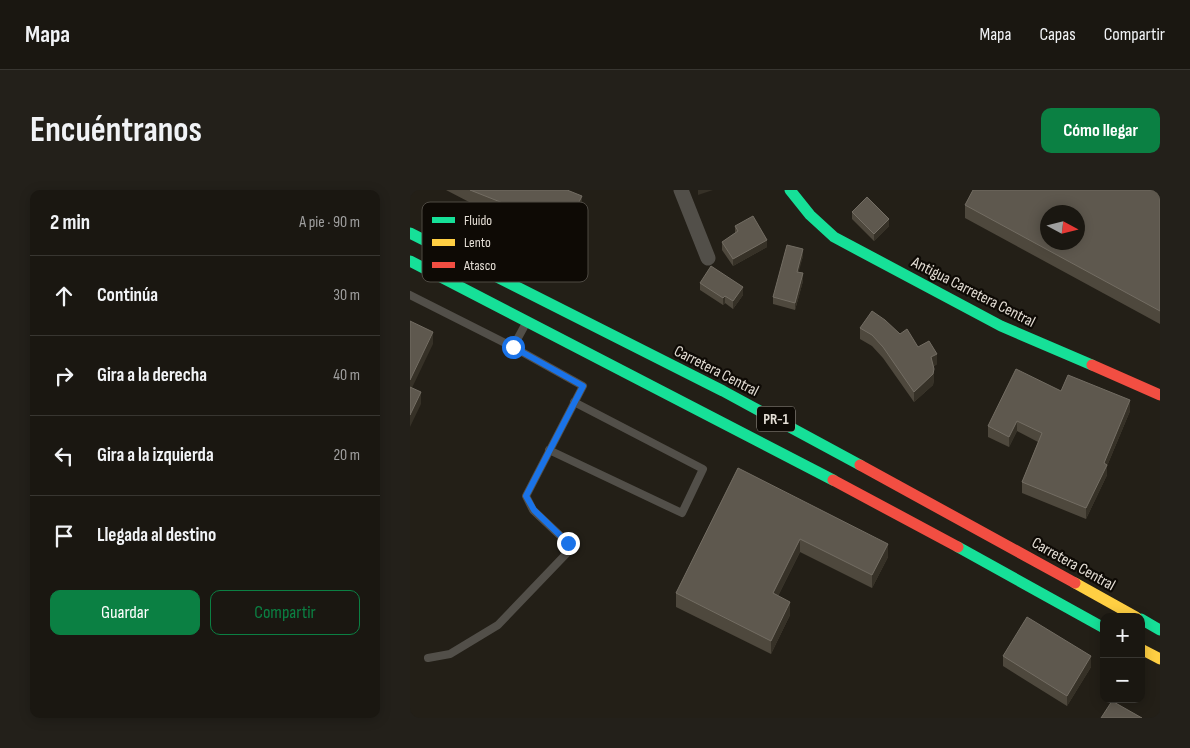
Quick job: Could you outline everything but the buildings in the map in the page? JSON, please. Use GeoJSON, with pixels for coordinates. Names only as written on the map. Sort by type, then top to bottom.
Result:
{"type":"FeatureCollection","features":[{"type":"Feature","properties":{"kind":"main road","name":"Antigua Carretera Central"},"geometry":{"type":"LineString","coordinates":[[790,190],[810,215],[834,237],[1001,326],[1160,395]]}},
{"type":"Feature","properties":{"kind":"main road","name":"Carretera Central"},"geometry":{"type":"LineString","coordinates":[[410,233],[422,239]]}},
{"type":"Feature","properties":{"kind":"main road","name":"PR-1"},"geometry":{"type":"LineString","coordinates":[[410,261],[422,267]]}},
{"type":"Feature","properties":{"kind":"main road","name":"PR-1"},"geometry":{"type":"LineString","coordinates":[[451,282],[715,416],[946,539],[1100,626]]}},
{"type":"Feature","properties":{"kind":"main road","name":"Carretera Central"},"geometry":{"type":"LineString","coordinates":[[508,282],[723,390],[1129,613]]}},
{"type":"Feature","properties":{"kind":"main road"},"geometry":{"type":"LineString","coordinates":[[1145,621],[1160,630]]}},
{"type":"Feature","properties":{"kind":"main road"},"geometry":{"type":"LineString","coordinates":[[1145,651],[1160,659]]}},
{"type":"Feature","properties":{"kind":"street"},"geometry":{"type":"LineString","coordinates":[[681,190],[708,258]]}},
{"type":"Feature","properties":{"kind":"lane"},"geometry":{"type":"LineString","coordinates":[[410,295],[513,347],[583,386],[526,496],[534,510],[568,543],[567,553],[498,625],[450,654],[428,658]]}},
{"type":"Feature","properties":{"kind":"lane"},"geometry":{"type":"LineString","coordinates":[[513,347],[528,321]]}},
{"type":"Feature","properties":{"kind":"lane"},"geometry":{"type":"LineString","coordinates":[[549,450],[682,513],[702,469],[574,402]]}},
{"type":"Feature","properties":{"kind":"traffic: fast"},"geometry":{"type":"LineString","coordinates":[[790,190],[810,215],[834,237],[1001,326],[1092,365]]}},
{"type":"Feature","properties":{"kind":"traffic: fast"},"geometry":{"type":"LineString","coordinates":[[410,233],[422,239]]}},
{"type":"Feature","properties":{"kind":"traffic: fast"},"geometry":{"type":"LineString","coordinates":[[410,261],[422,267]]}},
{"type":"Feature","properties":{"kind":"traffic: fast"},"geometry":{"type":"LineString","coordinates":[[451,282],[833,480]]}},
{"type":"Feature","properties":{"kind":"traffic: fast"},"geometry":{"type":"LineString","coordinates":[[507,282],[723,391],[860,465]]}},
{"type":"Feature","properties":{"kind":"traffic: fast"},"geometry":{"type":"LineString","coordinates":[[958,547],[1100,626]]}},
{"type":"Feature","properties":{"kind":"traffic: fast"},"geometry":{"type":"LineString","coordinates":[[1145,621],[1160,630]]}},
{"type":"Feature","properties":{"kind":"traffic: slow"},"geometry":{"type":"LineString","coordinates":[[1075,583],[1129,613]]}},
{"type":"Feature","properties":{"kind":"traffic: slow"},"geometry":{"type":"LineString","coordinates":[[1145,651],[1160,659]]}},
{"type":"Feature","properties":{"kind":"traffic: jam"},"geometry":{"type":"LineString","coordinates":[[1092,365],[1160,395]]}},
{"type":"Feature","properties":{"kind":"traffic: jam"},"geometry":{"type":"LineString","coordinates":[[860,465],[1075,583]]}},
{"type":"Feature","properties":{"kind":"traffic: jam"},"geometry":{"type":"LineString","coordinates":[[833,480],[958,547]]}},
{"type":"Feature","properties":{"kind":"route"},"geometry":{"type":"LineString","coordinates":[[513,347],[583,386],[526,496],[534,510],[568,543]]}}]}
